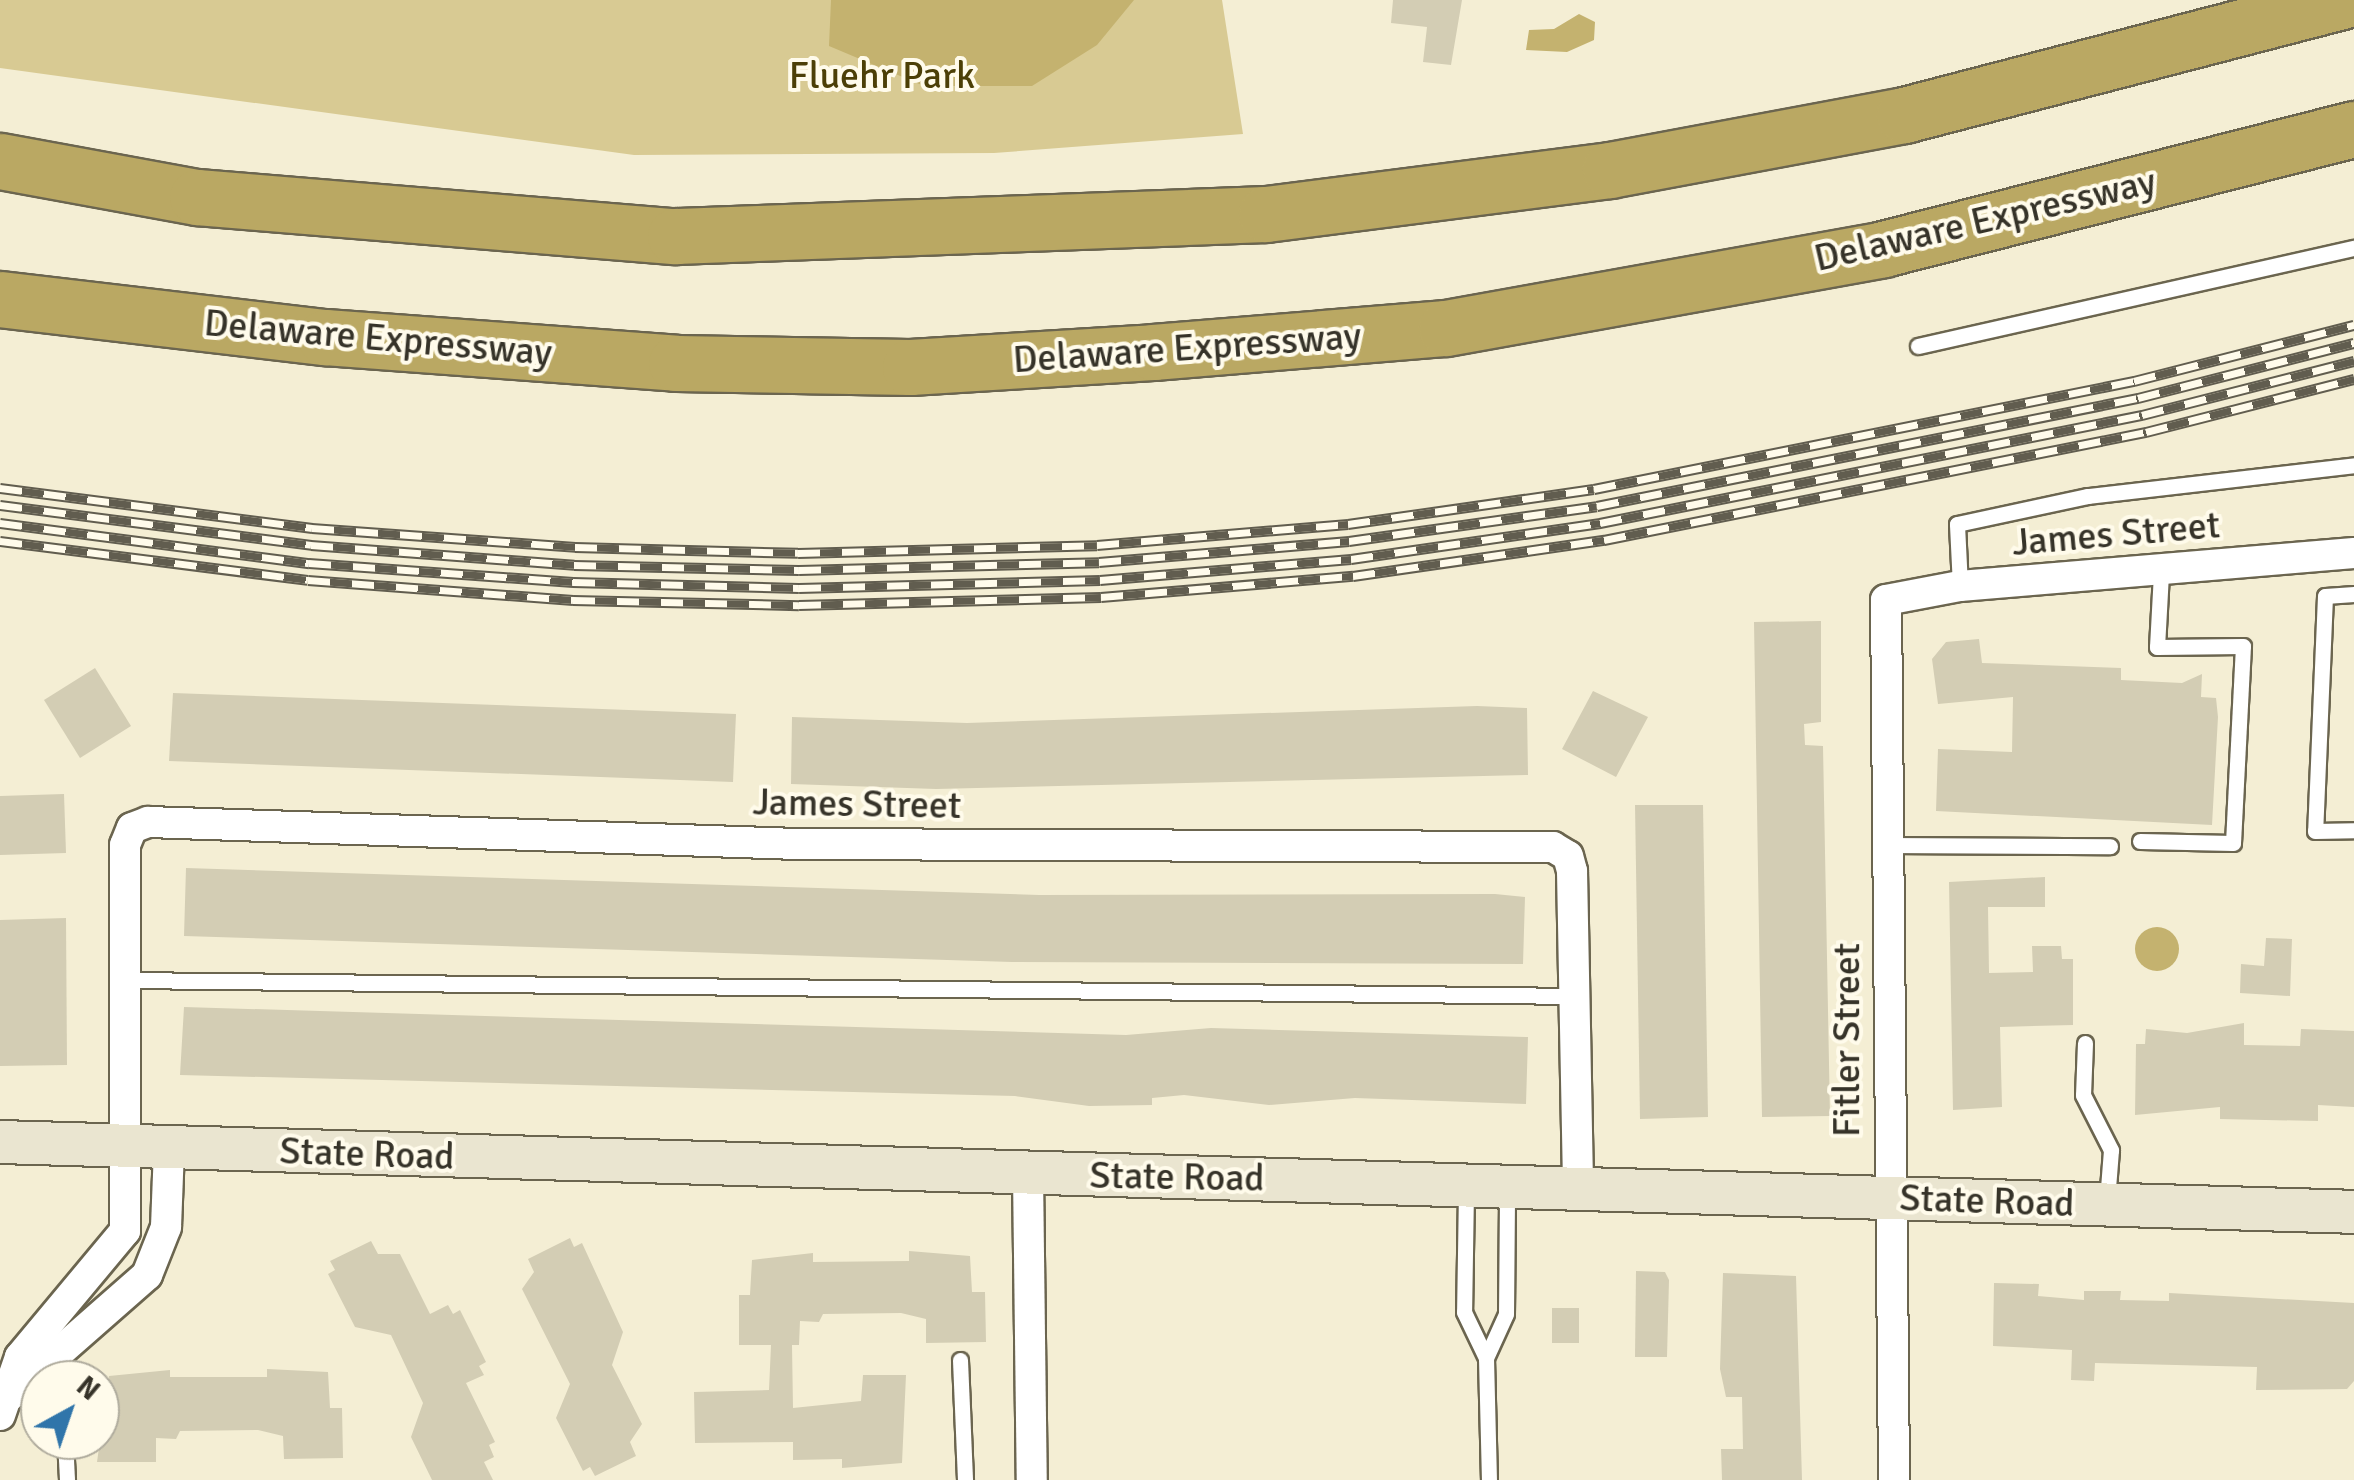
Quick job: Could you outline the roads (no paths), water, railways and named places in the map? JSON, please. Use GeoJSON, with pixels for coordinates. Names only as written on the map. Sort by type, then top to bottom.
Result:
{"type":"FeatureCollection","features":[{"type":"Feature","properties":{"kind":"highway"},"geometry":{"type":"LineString","coordinates":[[0,160],[197,197],[675,236],[1266,214],[1610,170],[1904,115],[2345,0]]}},
{"type":"Feature","properties":{"kind":"highway","name":"Delaware Expressway"},"geometry":{"type":"LineString","coordinates":[[0,299],[326,337],[676,363],[910,367],[1154,352],[1446,328],[1883,249],[2354,129]]}},
{"type":"Feature","properties":{"kind":"main road","name":"State Road"},"geometry":{"type":"LineString","coordinates":[[0,1142],[2354,1212]]}},
{"type":"Feature","properties":{"kind":"street","name":"James Street"},"geometry":{"type":"LineString","coordinates":[[1886,600],[1960,586],[2161,572],[2354,552]]}},
{"type":"Feature","properties":{"kind":"street","name":"Fitler Street"},"geometry":{"type":"LineString","coordinates":[[1886,600],[1888,1198],[1894,1480]]}},
{"type":"Feature","properties":{"kind":"street","name":"James Street"},"geometry":{"type":"LineString","coordinates":[[0,1416],[20,1357],[125,1231],[125,845],[132,828],[148,822],[797,844],[1537,843],[1568,856],[1572,871],[1578,1186]]}},
{"type":"Feature","properties":{"kind":"street"},"geometry":{"type":"LineString","coordinates":[[1,1406],[147,1275],[166,1226],[169,1148]]}},
{"type":"Feature","properties":{"kind":"street"},"geometry":{"type":"LineString","coordinates":[[1028,1173],[1032,1480]]}},
{"type":"Feature","properties":{"kind":"lane"},"geometry":{"type":"LineString","coordinates":[[1918,346],[2354,248]]}},
{"type":"Feature","properties":{"kind":"lane"},"geometry":{"type":"LineString","coordinates":[[1960,586],[1956,524],[2088,496],[2354,465]]}},
{"type":"Feature","properties":{"kind":"lane"},"geometry":{"type":"LineString","coordinates":[[2140,842],[2233,844],[2243,646],[2157,646],[2161,572]]}},
{"type":"Feature","properties":{"kind":"lane"},"geometry":{"type":"LineString","coordinates":[[2354,594],[2325,596],[2315,831],[2354,830]]}},
{"type":"Feature","properties":{"kind":"lane"},"geometry":{"type":"LineString","coordinates":[[1886,845],[2110,846]]}},
{"type":"Feature","properties":{"kind":"lane"},"geometry":{"type":"LineString","coordinates":[[125,980],[1575,996]]}},
{"type":"Feature","properties":{"kind":"lane"},"geometry":{"type":"LineString","coordinates":[[2085,1043],[2083,1095],[2111,1150],[2107,1205]]}},
{"type":"Feature","properties":{"kind":"lane"},"geometry":{"type":"LineString","coordinates":[[1486,1184],[1506,1314],[1486,1358]]}},
{"type":"Feature","properties":{"kind":"lane"},"geometry":{"type":"LineString","coordinates":[[1486,1184],[1464,1312],[1486,1358],[1489,1480]]}},
{"type":"Feature","properties":{"kind":"lane"},"geometry":{"type":"LineString","coordinates":[[960,1360],[966,1480]]}},
{"type":"Feature","properties":{"kind":"railway"},"geometry":{"type":"LineString","coordinates":[[0,488],[312,528],[575,547],[798,553],[1097,545],[1348,524],[1594,489],[2134,381],[2354,325]]}},
{"type":"Feature","properties":{"kind":"railway"},"geometry":{"type":"LineString","coordinates":[[0,505],[311,545],[574,565],[799,570],[1099,562],[1349,541],[1597,506],[2138,398],[2354,343]]}},
{"type":"Feature","properties":{"kind":"railway"},"geometry":{"type":"LineString","coordinates":[[0,523],[309,563],[573,582],[799,588],[1100,580],[1351,559],[1600,523],[2142,415],[2354,361]]}},
{"type":"Feature","properties":{"kind":"railway"},"geometry":{"type":"LineString","coordinates":[[0,541],[308,580],[573,600],[799,605],[1101,597],[1353,576],[1604,540],[2146,432],[2354,379]]}},
{"type":"Feature","properties":{"kind":"park label","name":"Fluehr Park"},"geometry":{"type":"Point","coordinates":[882,76]}}]}
